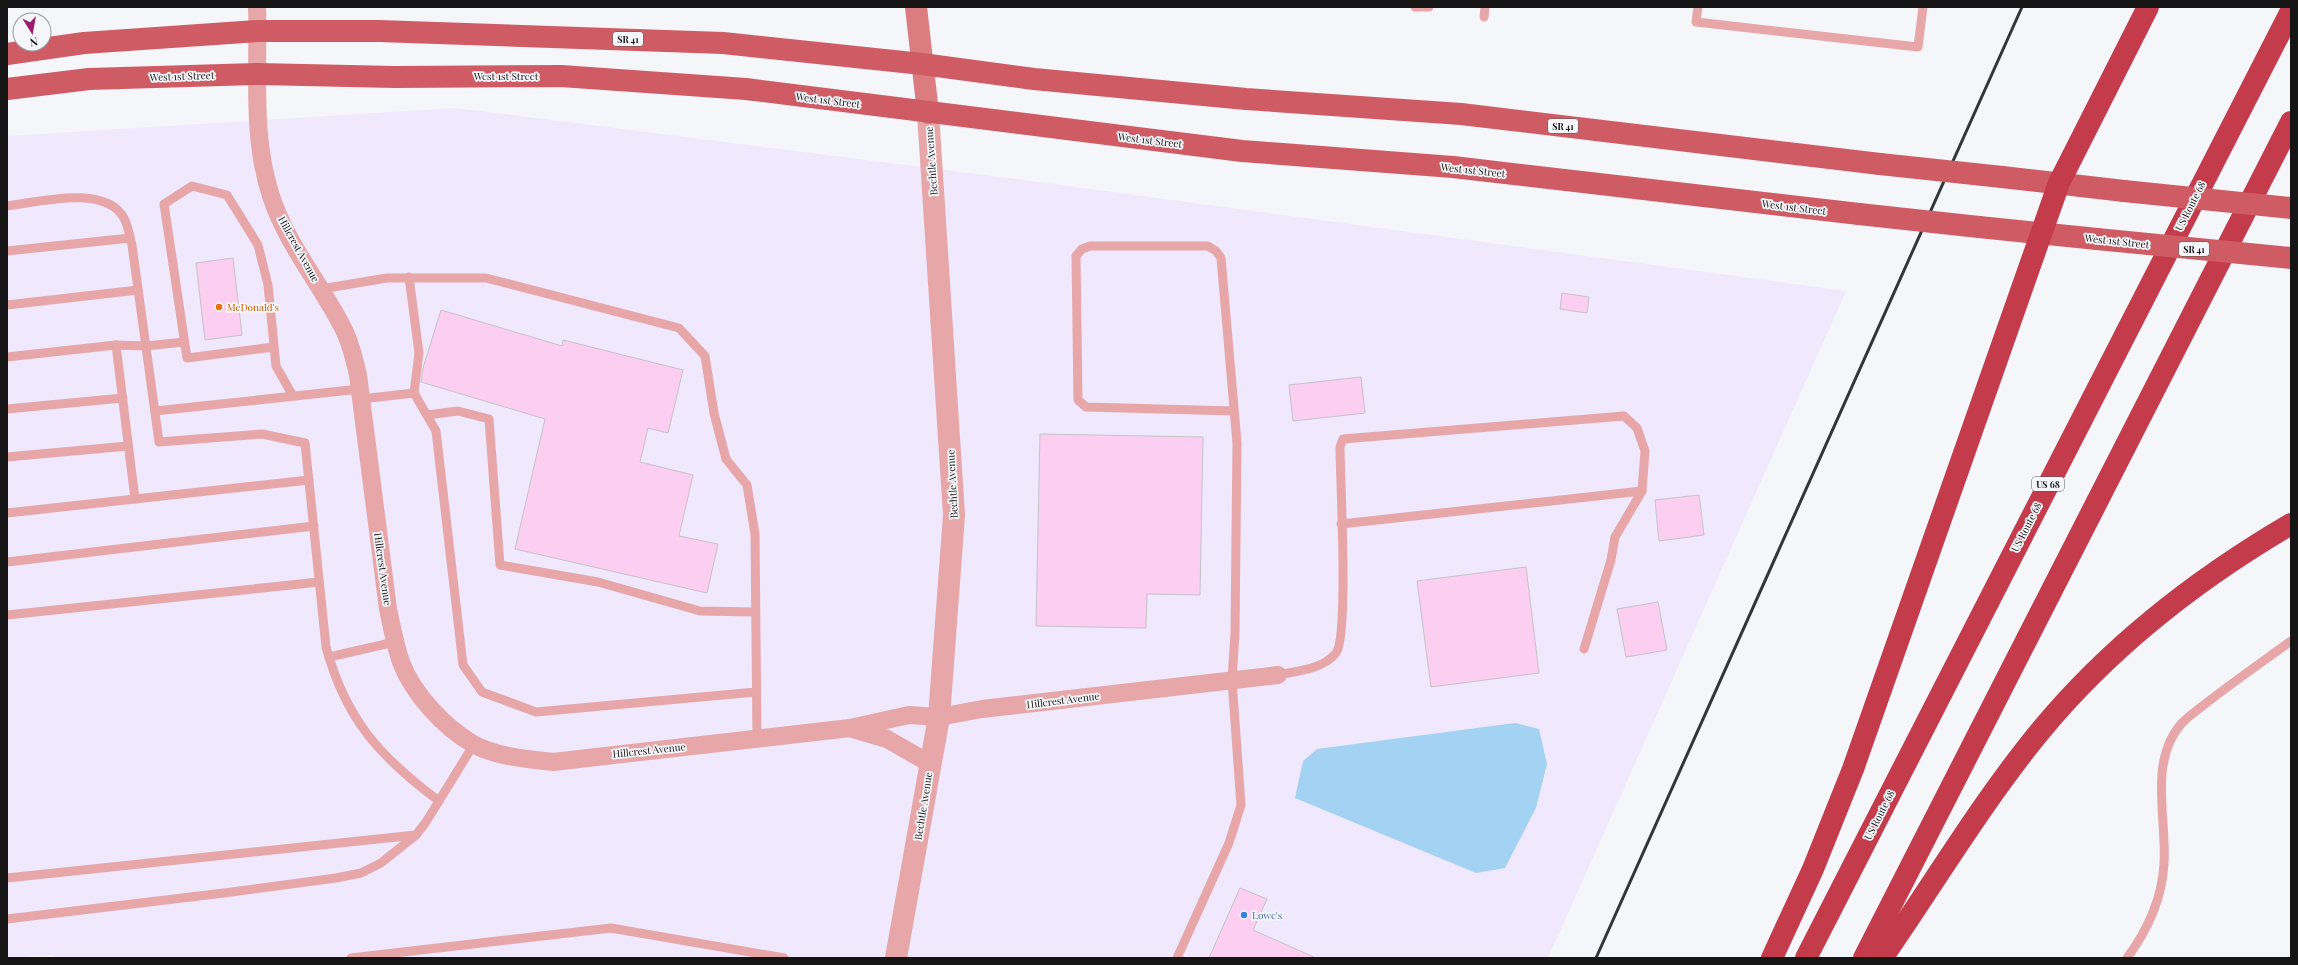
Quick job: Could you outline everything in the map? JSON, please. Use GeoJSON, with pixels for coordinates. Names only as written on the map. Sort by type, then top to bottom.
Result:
{"type":"FeatureCollection","features":[{"type":"Feature","properties":{"kind":"highway"},"geometry":{"type":"LineString","coordinates":[[1772,958],[1814,870],[1853,769],[2059,183],[2148,7]]}},
{"type":"Feature","properties":{"kind":"highway","name":"US Route 68"},"geometry":{"type":"LineString","coordinates":[[1806,958],[2291,11]]}},
{"type":"Feature","properties":{"kind":"highway"},"geometry":{"type":"LineString","coordinates":[[1864,958],[2291,122]]}},
{"type":"Feature","properties":{"kind":"highway"},"geometry":{"type":"LineString","coordinates":[[1882,958],[1998,786],[2041,730],[2075,692],[2115,651],[2160,612],[2216,570],[2291,524]]}},
{"type":"Feature","properties":{"kind":"main road","name":"Bechtle Avenue"},"geometry":{"type":"LineString","coordinates":[[916,7],[928,113]]}},
{"type":"Feature","properties":{"kind":"main road","name":"SR 41"},"geometry":{"type":"LineString","coordinates":[[7,54],[84,43],[258,31],[379,31],[723,43],[922,64],[1034,79],[1246,99],[1461,114],[2002,178],[2291,208]]}},
{"type":"Feature","properties":{"kind":"main road","name":"West 1st Street"},"geometry":{"type":"LineString","coordinates":[[7,89],[89,79],[258,74],[395,77],[561,76],[746,89],[928,113],[1242,151],[1453,167],[1979,228],[2291,258]]}},
{"type":"Feature","properties":{"kind":"street","name":"Hillcrest Avenue"},"geometry":{"type":"LineString","coordinates":[[257,7],[259,127],[264,168],[271,197],[284,226],[343,327],[352,351],[360,394],[395,642],[402,664],[416,689],[434,712],[455,732],[474,744],[496,753],[524,759],[553,762],[850,728],[908,715],[939,717],[990,708],[1278,675]]}},
{"type":"Feature","properties":{"kind":"street","name":"Bechtle Avenue"},"geometry":{"type":"LineString","coordinates":[[896,958],[912,880],[930,763],[939,717],[954,515],[928,113]]}},
{"type":"Feature","properties":{"kind":"street","name":"Hillcrest Avenue"},"geometry":{"type":"LineString","coordinates":[[850,728],[887,739],[930,763]]}},
{"type":"Feature","properties":{"kind":"lane"},"geometry":{"type":"LineString","coordinates":[[1415,7],[1429,7]]}},
{"type":"Feature","properties":{"kind":"lane"},"geometry":{"type":"LineString","coordinates":[[1484,17],[1485,7]]}},
{"type":"Feature","properties":{"kind":"lane"},"geometry":{"type":"LineString","coordinates":[[1698,7],[1696,22],[1918,48],[1923,7]]}},
{"type":"Feature","properties":{"kind":"lane"},"geometry":{"type":"LineString","coordinates":[[274,347],[186,358],[164,204],[192,186],[227,195],[258,245],[268,285],[276,366],[293,396]]}},
{"type":"Feature","properties":{"kind":"lane"},"geometry":{"type":"LineString","coordinates":[[7,206],[85,197],[110,204],[124,218],[130,238],[159,442],[262,434],[305,443],[319,582],[329,657],[345,700],[363,731],[384,756],[410,780],[439,801]]}},
{"type":"Feature","properties":{"kind":"lane"},"geometry":{"type":"LineString","coordinates":[[7,250],[130,238]]}},
{"type":"Feature","properties":{"kind":"lane"},"geometry":{"type":"LineString","coordinates":[[1177,958],[1229,843],[1241,805],[1232,680],[1235,633],[1237,451],[1234,411],[1221,258],[1216,251],[1208,246],[1090,246],[1082,249],[1076,256],[1078,400],[1086,407],[1234,411]]}},
{"type":"Feature","properties":{"kind":"lane"},"geometry":{"type":"LineString","coordinates":[[410,277],[420,353],[414,393],[436,430],[463,665],[482,692],[536,712],[756,692]]}},
{"type":"Feature","properties":{"kind":"lane"},"geometry":{"type":"LineString","coordinates":[[321,289],[387,278],[486,278],[680,328],[705,356],[714,413],[726,459],[748,485],[755,534],[757,739]]}},
{"type":"Feature","properties":{"kind":"lane"},"geometry":{"type":"LineString","coordinates":[[7,305],[138,290]]}},
{"type":"Feature","properties":{"kind":"lane"},"geometry":{"type":"LineString","coordinates":[[7,357],[116,345],[146,346],[184,342]]}},
{"type":"Feature","properties":{"kind":"lane"},"geometry":{"type":"LineString","coordinates":[[116,345],[135,499]]}},
{"type":"Feature","properties":{"kind":"lane"},"geometry":{"type":"LineString","coordinates":[[155,411],[293,396],[414,393]]}},
{"type":"Feature","properties":{"kind":"lane"},"geometry":{"type":"LineString","coordinates":[[7,409],[123,398]]}},
{"type":"Feature","properties":{"kind":"lane"},"geometry":{"type":"LineString","coordinates":[[427,415],[458,411],[489,419],[500,565],[598,582],[700,611],[755,612]]}},
{"type":"Feature","properties":{"kind":"lane"},"geometry":{"type":"LineString","coordinates":[[1278,675],[1323,665],[1337,652],[1341,634],[1343,598],[1340,447],[1343,439],[1624,416],[1637,428],[1645,451],[1642,491],[1615,537],[1611,560],[1584,648]]}},
{"type":"Feature","properties":{"kind":"lane"},"geometry":{"type":"LineString","coordinates":[[7,457],[128,446]]}},
{"type":"Feature","properties":{"kind":"lane"},"geometry":{"type":"LineString","coordinates":[[7,513],[309,480]]}},
{"type":"Feature","properties":{"kind":"lane"},"geometry":{"type":"LineString","coordinates":[[1341,524],[1642,491]]}},
{"type":"Feature","properties":{"kind":"lane"},"geometry":{"type":"LineString","coordinates":[[7,562],[314,526]]}},
{"type":"Feature","properties":{"kind":"lane"},"geometry":{"type":"LineString","coordinates":[[7,615],[319,582]]}},
{"type":"Feature","properties":{"kind":"lane"},"geometry":{"type":"LineString","coordinates":[[329,657],[395,642]]}},
{"type":"Feature","properties":{"kind":"lane"},"geometry":{"type":"LineString","coordinates":[[2127,958],[2138,943],[2160,895],[2164,863],[2161,796],[2165,752],[2182,723],[2229,685],[2291,642]]}},
{"type":"Feature","properties":{"kind":"lane"},"geometry":{"type":"LineString","coordinates":[[7,919],[336,878],[361,872],[381,863],[416,835],[474,744]]}},
{"type":"Feature","properties":{"kind":"lane"},"geometry":{"type":"LineString","coordinates":[[7,878],[416,835]]}},
{"type":"Feature","properties":{"kind":"lane"},"geometry":{"type":"LineString","coordinates":[[351,958],[389,956],[612,928],[731,953],[784,958]]}},
{"type":"Feature","properties":{"kind":"shaded area"},"geometry":{"type":"Polygon","coordinates":[[[456,108],[1008,178],[1846,291],[1548,958],[54,958],[54,955],[7,958],[7,136],[456,108]]]}},
{"type":"Feature","properties":{"kind":"water"},"geometry":{"type":"Polygon","coordinates":[[[1515,723],[1539,729],[1547,764],[1536,808],[1505,868],[1476,873],[1295,798],[1303,761],[1317,749],[1515,723]]]}},
{"type":"Feature","properties":{"kind":"building"},"geometry":{"type":"Polygon","coordinates":[[[233,258],[242,335],[205,340],[196,263],[233,258]]]}},
{"type":"Feature","properties":{"kind":"building"},"geometry":{"type":"Polygon","coordinates":[[[1562,293],[1589,297],[1587,313],[1560,309],[1562,293]]]}},
{"type":"Feature","properties":{"kind":"building"},"geometry":{"type":"Polygon","coordinates":[[[441,310],[562,346],[563,340],[683,370],[668,433],[648,428],[640,462],[693,475],[679,536],[718,544],[707,593],[515,549],[545,419],[421,382],[423,368],[441,310]]]}},
{"type":"Feature","properties":{"kind":"building"},"geometry":{"type":"Polygon","coordinates":[[[1361,377],[1365,413],[1293,421],[1289,385],[1361,377]]]}},
{"type":"Feature","properties":{"kind":"building"},"geometry":{"type":"Polygon","coordinates":[[[1040,434],[1203,437],[1200,595],[1147,594],[1146,628],[1036,626],[1040,434]]]}},
{"type":"Feature","properties":{"kind":"building"},"geometry":{"type":"Polygon","coordinates":[[[1699,495],[1704,535],[1659,541],[1655,500],[1699,495]]]}},
{"type":"Feature","properties":{"kind":"building"},"geometry":{"type":"Polygon","coordinates":[[[1526,567],[1539,673],[1431,687],[1417,581],[1526,567]]]}},
{"type":"Feature","properties":{"kind":"building"},"geometry":{"type":"Polygon","coordinates":[[[1658,602],[1667,650],[1626,657],[1617,609],[1658,602]]]}},
{"type":"Feature","properties":{"kind":"building","name":"Lowe's"},"geometry":{"type":"Polygon","coordinates":[[[1240,888],[1267,899],[1253,930],[1316,958],[1209,958],[1240,888]]]}},
{"type":"Feature","properties":{"kind":"railway"},"geometry":{"type":"LineString","coordinates":[[1596,958],[2022,7]]}},
{"type":"Feature","properties":{"kind":"place","name":"McDonald's"},"geometry":{"type":"Point","coordinates":[219,307]}},
{"type":"Feature","properties":{"kind":"place","name":"Lowe's"},"geometry":{"type":"Point","coordinates":[1244,915]}}]}
